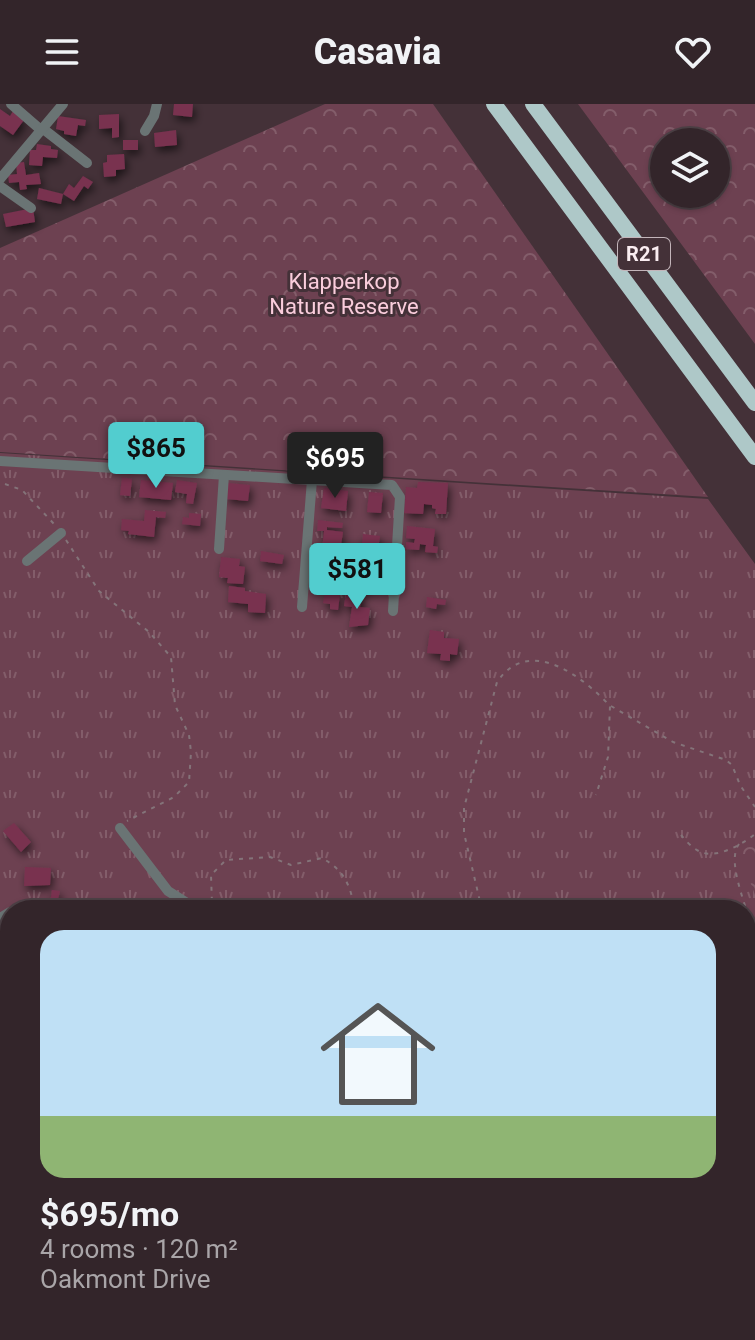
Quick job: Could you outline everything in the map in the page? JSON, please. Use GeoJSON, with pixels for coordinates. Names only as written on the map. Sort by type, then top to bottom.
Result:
{"type":"FeatureCollection","features":[{"type":"Feature","properties":{"kind":"highway","name":"R21"},"geometry":{"type":"LineString","coordinates":[[494,104],[755,457]]}},
{"type":"Feature","properties":{"kind":"highway","name":"R21"},"geometry":{"type":"LineString","coordinates":[[533,104],[755,403]]}},
{"type":"Feature","properties":{"kind":"street"},"geometry":{"type":"LineString","coordinates":[[11,104],[87,163]]}},
{"type":"Feature","properties":{"kind":"street"},"geometry":{"type":"LineString","coordinates":[[1,175],[63,104]]}},
{"type":"Feature","properties":{"kind":"street"},"geometry":{"type":"LineString","coordinates":[[145,131],[157,104]]}},
{"type":"Feature","properties":{"kind":"street"},"geometry":{"type":"LineString","coordinates":[[0,186],[31,208]]}},
{"type":"Feature","properties":{"kind":"street"},"geometry":{"type":"LineString","coordinates":[[0,461],[388,485],[398,492],[393,611]]}},
{"type":"Feature","properties":{"kind":"street"},"geometry":{"type":"LineString","coordinates":[[219,549],[224,475]]}},
{"type":"Feature","properties":{"kind":"street"},"geometry":{"type":"LineString","coordinates":[[302,607],[312,480]]}},
{"type":"Feature","properties":{"kind":"street"},"geometry":{"type":"LineString","coordinates":[[27,561],[61,533]]}},
{"type":"Feature","properties":{"kind":"street"},"geometry":{"type":"LineString","coordinates":[[120,828],[168,891],[182,900]]}},
{"type":"Feature","properties":{"kind":"path"},"geometry":{"type":"LineString","coordinates":[[5,484],[22,490],[61,533],[99,591],[149,632],[171,657],[175,705],[189,735],[189,782],[174,797],[127,820],[120,828]]}},
{"type":"Feature","properties":{"kind":"path"},"geometry":{"type":"LineString","coordinates":[[479,900],[464,833],[464,808],[497,682],[514,664],[532,659],[573,672],[610,706],[673,742],[726,760],[732,765],[740,785],[755,807]]}},
{"type":"Feature","properties":{"kind":"path"},"geometry":{"type":"LineString","coordinates":[[596,795],[608,757],[610,706]]}},
{"type":"Feature","properties":{"kind":"path"},"geometry":{"type":"LineString","coordinates":[[681,835],[699,852],[708,854],[739,844],[755,834]]}},
{"type":"Feature","properties":{"kind":"path"},"geometry":{"type":"LineString","coordinates":[[739,844],[735,849],[735,862],[744,900]]}},
{"type":"Feature","properties":{"kind":"path"},"geometry":{"type":"LineString","coordinates":[[212,900],[211,875],[226,860],[252,856],[270,857],[291,865],[322,858],[335,865],[348,880],[353,900]]}},
{"type":"Feature","properties":{"kind":"green space","name":"Klapperkop Nature Reserve"},"geometry":{"type":"Polygon","coordinates":[[[325,104],[433,104],[708,497],[0,452],[0,248],[325,104]]]}},
{"type":"Feature","properties":{"kind":"green space"},"geometry":{"type":"Polygon","coordinates":[[[578,104],[755,104],[755,344],[655,208],[730,208],[730,128],[650,128],[650,202],[578,104]]]}},
{"type":"Feature","properties":{"kind":"green space"},"geometry":{"type":"Polygon","coordinates":[[[0,453],[708,499],[755,564],[755,900],[0,900],[0,453]]]}},
{"type":"Feature","properties":{"kind":"green space"},"geometry":{"type":"Polygon","coordinates":[[[755,837],[755,895],[738,848],[755,837]]]}},
{"type":"Feature","properties":{"kind":"building"},"geometry":{"type":"Polygon","coordinates":[[[174,104],[193,104],[192,117],[173,115],[174,104]]]}},
{"type":"Feature","properties":{"kind":"building"},"geometry":{"type":"Polygon","coordinates":[[[0,109],[10,116],[13,111],[24,120],[13,135],[0,126],[0,109]]]}},
{"type":"Feature","properties":{"kind":"building"},"geometry":{"type":"Polygon","coordinates":[[[119,114],[119,137],[112,138],[112,128],[99,129],[99,115],[119,114]]]}},
{"type":"Feature","properties":{"kind":"building"},"geometry":{"type":"Polygon","coordinates":[[[58,116],[86,120],[85,126],[78,125],[76,136],[64,134],[64,131],[56,129],[58,116]]]}},
{"type":"Feature","properties":{"kind":"building"},"geometry":{"type":"Polygon","coordinates":[[[176,130],[177,145],[155,147],[154,133],[176,130]]]}},
{"type":"Feature","properties":{"kind":"building"},"geometry":{"type":"Polygon","coordinates":[[[123,140],[138,140],[138,150],[123,150],[123,140]]]}},
{"type":"Feature","properties":{"kind":"building"},"geometry":{"type":"Polygon","coordinates":[[[37,144],[58,150],[57,158],[43,157],[42,166],[29,165],[30,150],[36,150],[37,144]]]}},
{"type":"Feature","properties":{"kind":"building"},"geometry":{"type":"Polygon","coordinates":[[[124,154],[125,169],[116,170],[116,176],[104,177],[103,163],[107,162],[107,155],[124,154]]]}},
{"type":"Feature","properties":{"kind":"building"},"geometry":{"type":"Polygon","coordinates":[[[24,162],[26,175],[39,173],[41,184],[26,185],[27,189],[20,190],[19,182],[9,183],[8,175],[17,174],[16,163],[24,162]]]}},
{"type":"Feature","properties":{"kind":"building"},"geometry":{"type":"Polygon","coordinates":[[[83,176],[93,182],[88,189],[84,186],[74,201],[63,194],[69,184],[74,188],[83,176]]]}},
{"type":"Feature","properties":{"kind":"building"},"geometry":{"type":"Polygon","coordinates":[[[39,188],[63,194],[61,204],[37,199],[39,188]]]}},
{"type":"Feature","properties":{"kind":"building"},"geometry":{"type":"Polygon","coordinates":[[[33,208],[35,222],[6,227],[3,214],[33,208]]]}},
{"type":"Feature","properties":{"kind":"building"},"geometry":{"type":"Polygon","coordinates":[[[122,477],[132,479],[130,496],[120,495],[122,477]]]}},
{"type":"Feature","properties":{"kind":"building"},"geometry":{"type":"Polygon","coordinates":[[[141,480],[173,483],[171,500],[139,497],[141,480]]]}},
{"type":"Feature","properties":{"kind":"building"},"geometry":{"type":"Polygon","coordinates":[[[177,480],[197,483],[193,504],[186,503],[187,494],[175,492],[177,480]]]}},
{"type":"Feature","properties":{"kind":"building"},"geometry":{"type":"Polygon","coordinates":[[[418,482],[448,483],[446,514],[435,514],[436,509],[432,505],[424,504],[423,514],[404,513],[406,487],[417,488],[418,482]]]}},
{"type":"Feature","properties":{"kind":"building"},"geometry":{"type":"Polygon","coordinates":[[[228,483],[250,485],[248,501],[226,499],[228,483]]]}},
{"type":"Feature","properties":{"kind":"building"},"geometry":{"type":"Polygon","coordinates":[[[324,488],[348,491],[346,511],[321,508],[324,488]]]}},
{"type":"Feature","properties":{"kind":"building"},"geometry":{"type":"Polygon","coordinates":[[[369,492],[383,493],[381,513],[367,512],[369,492]]]}},
{"type":"Feature","properties":{"kind":"building"},"geometry":{"type":"Polygon","coordinates":[[[145,510],[166,512],[165,518],[156,517],[154,537],[128,534],[129,531],[121,530],[122,519],[144,521],[145,510]]]}},
{"type":"Feature","properties":{"kind":"building"},"geometry":{"type":"Polygon","coordinates":[[[189,513],[201,514],[200,526],[182,524],[183,517],[189,518],[189,513]]]}},
{"type":"Feature","properties":{"kind":"building"},"geometry":{"type":"Polygon","coordinates":[[[318,520],[343,523],[342,528],[327,527],[327,530],[343,532],[340,552],[322,550],[324,531],[317,531],[318,520]]]}},
{"type":"Feature","properties":{"kind":"building"},"geometry":{"type":"Polygon","coordinates":[[[407,526],[435,529],[433,546],[438,547],[437,553],[425,552],[426,545],[420,544],[419,550],[406,549],[406,542],[414,543],[415,539],[406,538],[407,526]]]}},
{"type":"Feature","properties":{"kind":"building"},"geometry":{"type":"Polygon","coordinates":[[[363,534],[380,536],[378,550],[362,544],[363,534]]]}},
{"type":"Feature","properties":{"kind":"building"},"geometry":{"type":"Polygon","coordinates":[[[261,551],[284,555],[282,564],[260,561],[261,551]]]}},
{"type":"Feature","properties":{"kind":"building"},"geometry":{"type":"Polygon","coordinates":[[[221,557],[240,559],[239,566],[245,567],[243,584],[227,583],[228,578],[219,577],[221,557]]]}},
{"type":"Feature","properties":{"kind":"building"},"geometry":{"type":"Polygon","coordinates":[[[364,561],[373,563],[370,588],[347,586],[349,571],[363,573],[364,561]]]}},
{"type":"Feature","properties":{"kind":"building"},"geometry":{"type":"Polygon","coordinates":[[[229,586],[266,594],[265,613],[248,612],[248,604],[228,602],[229,586]]]}},
{"type":"Feature","properties":{"kind":"building"},"geometry":{"type":"Polygon","coordinates":[[[325,593],[340,594],[338,610],[330,609],[330,604],[323,603],[325,593]]]}},
{"type":"Feature","properties":{"kind":"building"},"geometry":{"type":"Polygon","coordinates":[[[346,593],[362,595],[360,607],[370,608],[368,625],[349,627],[352,607],[344,606],[346,593]]]}},
{"type":"Feature","properties":{"kind":"building"},"geometry":{"type":"Polygon","coordinates":[[[427,597],[446,600],[445,605],[437,604],[436,609],[426,607],[427,597]]]}},
{"type":"Feature","properties":{"kind":"building"},"geometry":{"type":"Polygon","coordinates":[[[430,630],[444,632],[444,638],[459,639],[457,655],[450,654],[450,661],[440,660],[441,654],[427,653],[430,630]]]}},
{"type":"Feature","properties":{"kind":"building"},"geometry":{"type":"Polygon","coordinates":[[[14,823],[31,842],[21,852],[3,831],[14,823]]]}},
{"type":"Feature","properties":{"kind":"building"},"geometry":{"type":"Polygon","coordinates":[[[25,867],[51,868],[50,885],[24,886],[25,867]]]}},
{"type":"Feature","properties":{"kind":"building"},"geometry":{"type":"Polygon","coordinates":[[[52,890],[60,891],[58,900],[50,900],[52,890]]]}}]}
